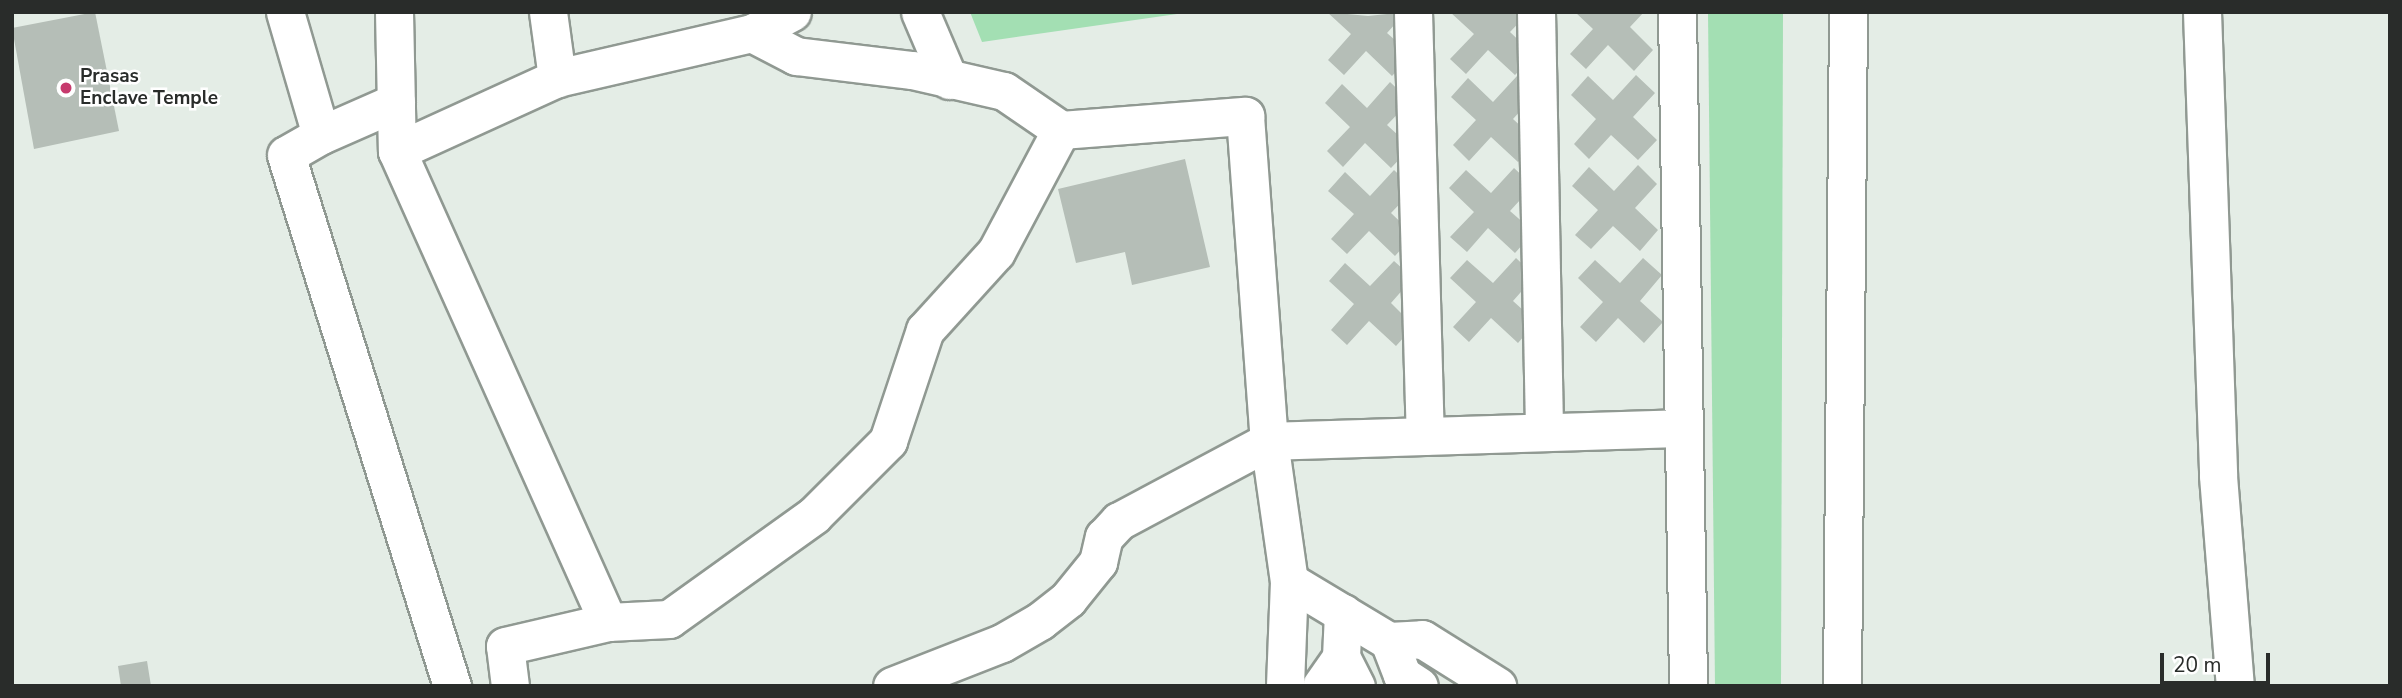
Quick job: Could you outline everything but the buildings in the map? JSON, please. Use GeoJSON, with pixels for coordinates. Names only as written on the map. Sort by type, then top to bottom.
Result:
{"type":"FeatureCollection","features":[{"type":"Feature","properties":{"kind":"street"},"geometry":{"type":"LineString","coordinates":[[285,12],[321,135]]}},
{"type":"Feature","properties":{"kind":"street"},"geometry":{"type":"LineString","coordinates":[[394,12],[397,151],[608,622]]}},
{"type":"Feature","properties":{"kind":"street"},"geometry":{"type":"LineString","coordinates":[[548,12],[557,78]]}},
{"type":"Feature","properties":{"kind":"street"},"geometry":{"type":"LineString","coordinates":[[397,151],[557,78],[752,33],[792,12]]}},
{"type":"Feature","properties":{"kind":"street"},"geometry":{"type":"LineString","coordinates":[[920,12],[949,80]]}},
{"type":"Feature","properties":{"kind":"street"},"geometry":{"type":"LineString","coordinates":[[1413,12],[1425,436]]}},
{"type":"Feature","properties":{"kind":"street"},"geometry":{"type":"LineString","coordinates":[[1535,12],[1544,432]]}},
{"type":"Feature","properties":{"kind":"street"},"geometry":{"type":"LineString","coordinates":[[1676,12],[1688,686]]}},
{"type":"Feature","properties":{"kind":"street"},"geometry":{"type":"LineString","coordinates":[[1842,686],[1848,12]]}},
{"type":"Feature","properties":{"kind":"street"},"geometry":{"type":"LineString","coordinates":[[2202,12],[2218,476],[2235,686]]}},
{"type":"Feature","properties":{"kind":"street"},"geometry":{"type":"LineString","coordinates":[[752,33],[796,56],[912,70],[1004,91],[1061,130],[1245,116],[1269,441],[1289,581],[1285,686]]}},
{"type":"Feature","properties":{"kind":"street"},"geometry":{"type":"LineString","coordinates":[[396,102],[321,135],[286,155],[452,686]]}},
{"type":"Feature","properties":{"kind":"street"},"geometry":{"type":"LineString","coordinates":[[510,686],[505,646],[608,622],[669,619],[814,515],[888,441],[925,330],[996,252],[1061,130]]}},
{"type":"Feature","properties":{"kind":"street"},"geometry":{"type":"LineString","coordinates":[[892,686],[1002,643],[1040,621],[1068,599],[1098,562],[1104,537],[1119,521],[1269,441],[1684,428]]}},
{"type":"Feature","properties":{"kind":"street"},"geometry":{"type":"LineString","coordinates":[[1289,581],[1390,641],[1422,639],[1497,686]]}},
{"type":"Feature","properties":{"kind":"street"},"geometry":{"type":"LineString","coordinates":[[1339,676],[1343,613]]}},
{"type":"Feature","properties":{"kind":"street"},"geometry":{"type":"LineString","coordinates":[[1390,641],[1402,675],[1419,686]]}},
{"type":"Feature","properties":{"kind":"green space"},"geometry":{"type":"Polygon","coordinates":[[[970,12],[1191,12],[982,42],[970,12]]]}},
{"type":"Feature","properties":{"kind":"green space"},"geometry":{"type":"Polygon","coordinates":[[[1708,12],[1783,12],[1781,686],[1715,686],[1708,12]]]}},
{"type":"Feature","properties":{"kind":"place","name":"Prasas Enclave Temple"},"geometry":{"type":"Point","coordinates":[66,88]}}]}
